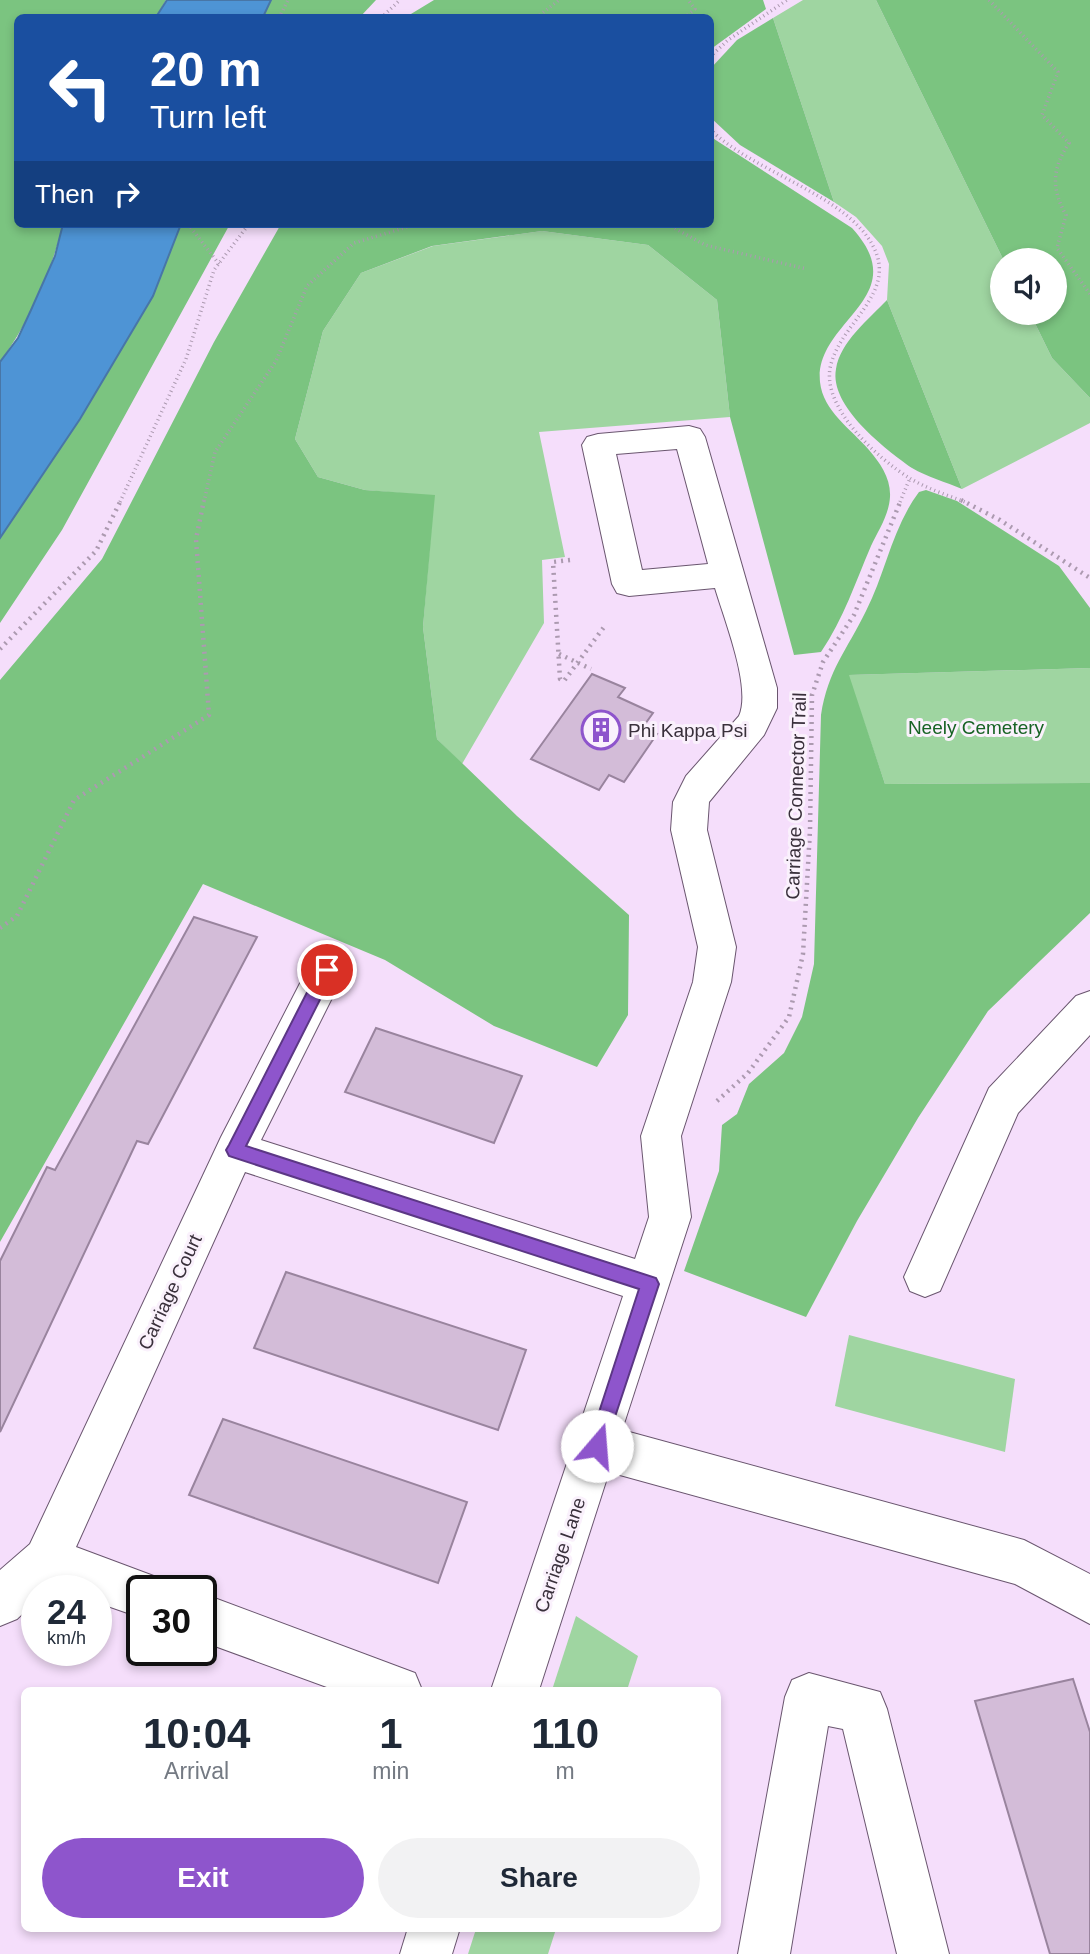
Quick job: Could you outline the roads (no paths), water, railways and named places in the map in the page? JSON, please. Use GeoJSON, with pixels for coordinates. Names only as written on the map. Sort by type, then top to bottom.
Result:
{"type":"FeatureCollection","features":[{"type":"Feature","properties":{"kind":"street"},"geometry":{"type":"LineString","coordinates":[[689,437],[728,575],[629,584],[598,444],[689,437]]}},
{"type":"Feature","properties":{"kind":"street","name":"Carriage Lane"},"geometry":{"type":"LineString","coordinates":[[516,1687],[670,1217],[661,1136],[712,982],[716,947],[690,830],[691,802],[699,786],[752,725],[760,708],[760,688],[728,575]]}},
{"type":"Feature","properties":{"kind":"street","name":"Carriage Court"},"geometry":{"type":"LineString","coordinates":[[0,1602],[46,1559],[235,1150],[327,970]]}},
{"type":"Feature","properties":{"kind":"street"},"geometry":{"type":"LineString","coordinates":[[925,1277],[1003,1101],[1090,1008]]}},
{"type":"Feature","properties":{"kind":"street"},"geometry":{"type":"LineString","coordinates":[[235,1150],[650,1284]]}},
{"type":"Feature","properties":{"kind":"street"},"geometry":{"type":"LineString","coordinates":[[597,1446],[1024,1563],[1090,1600]]}},
{"type":"Feature","properties":{"kind":"street"},"geometry":{"type":"LineString","coordinates":[[46,1559],[126,1589]]}},
{"type":"Feature","properties":{"kind":"street"},"geometry":{"type":"LineString","coordinates":[[217,1623],[390,1687]]}},
{"type":"Feature","properties":{"kind":"street"},"geometry":{"type":"LineString","coordinates":[[765,1954],[809,1697],[863,1709],[923,1954]]}},
{"type":"Feature","properties":{"kind":"street"},"geometry":{"type":"LineString","coordinates":[[426,1954],[434,1932]]}},
{"type":"Feature","properties":{"kind":"water"},"geometry":{"type":"Polygon","coordinates":[[[167,0],[271,0],[264,14],[158,14],[167,0]]]}},
{"type":"Feature","properties":{"kind":"water"},"geometry":{"type":"Polygon","coordinates":[[[62,228],[179,228],[153,296],[80,419],[0,538],[0,362],[18,338],[55,256],[62,228]]]}},
{"type":"Feature","properties":{"kind":"place","name":"Phi Kappa Psi"},"geometry":{"type":"Point","coordinates":[601,730]}},
{"type":"Feature","properties":{"kind":"park label","name":"Neely Cemetery"},"geometry":{"type":"Point","coordinates":[976,727]}}]}
